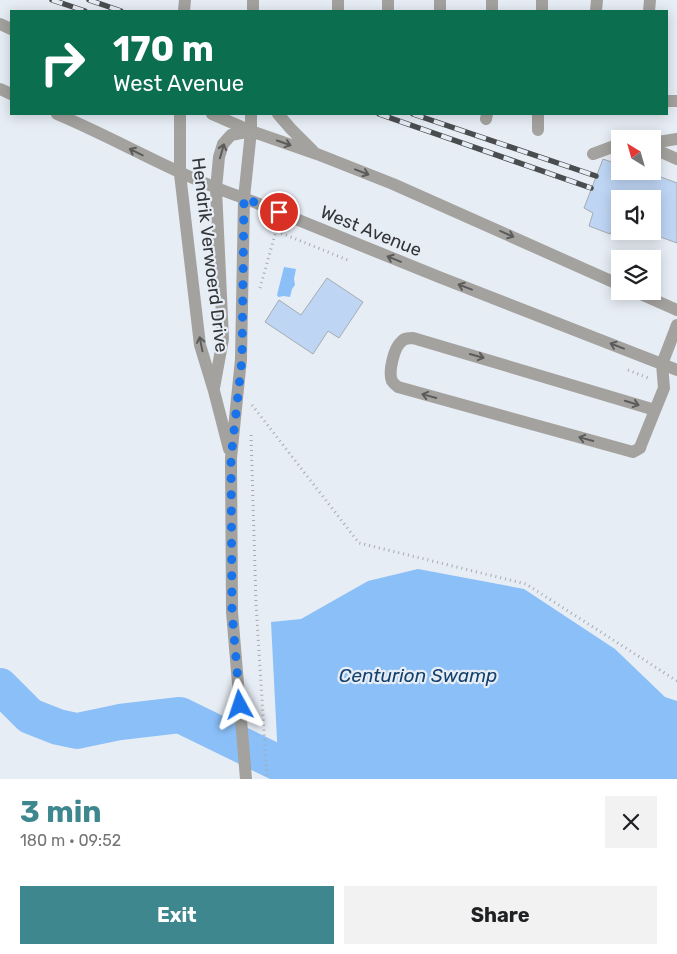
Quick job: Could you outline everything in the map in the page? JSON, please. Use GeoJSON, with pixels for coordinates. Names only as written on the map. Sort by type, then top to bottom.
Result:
{"type":"FeatureCollection","features":[{"type":"Feature","properties":{"kind":"street","name":"West Avenue"},"geometry":{"type":"LineString","coordinates":[[59,115],[180,174],[216,189],[244,198],[677,370]]}},
{"type":"Feature","properties":{"kind":"street","name":"Hendrik Verwoerd Drive"},"geometry":{"type":"LineString","coordinates":[[180,115],[180,174],[200,345],[231,458]]}},
{"type":"Feature","properties":{"kind":"street"},"geometry":{"type":"LineString","coordinates":[[214,115],[251,131],[394,184],[611,281]]}},
{"type":"Feature","properties":{"kind":"street","name":"Hendrik Verwoerd Drive"},"geometry":{"type":"LineString","coordinates":[[246,779],[232,612],[231,458],[242,359],[244,198],[251,115]]}},
{"type":"Feature","properties":{"kind":"street"},"geometry":{"type":"LineString","coordinates":[[279,115],[317,154]]}},
{"type":"Feature","properties":{"kind":"street"},"geometry":{"type":"LineString","coordinates":[[538,115],[538,130]]}},
{"type":"Feature","properties":{"kind":"street"},"geometry":{"type":"LineString","coordinates":[[214,391],[223,339],[216,189],[219,157],[222,144],[231,135],[251,131]]}},
{"type":"Feature","properties":{"kind":"street"},"geometry":{"type":"LineString","coordinates":[[661,142],[677,139]]}},
{"type":"Feature","properties":{"kind":"street"},"geometry":{"type":"LineString","coordinates":[[593,154],[611,147]]}},
{"type":"Feature","properties":{"kind":"street"},"geometry":{"type":"LineString","coordinates":[[661,152],[677,159]]}},
{"type":"Feature","properties":{"kind":"street"},"geometry":{"type":"LineString","coordinates":[[654,300],[677,310]]}},
{"type":"Feature","properties":{"kind":"street"},"geometry":{"type":"LineString","coordinates":[[655,410],[413,338],[402,341],[396,348],[390,371],[392,381],[398,387],[633,452],[640,448],[664,388],[662,364],[677,325]]}},
{"type":"Feature","properties":{"kind":"street"},"geometry":{"type":"LineString","coordinates":[[664,388],[677,377]]}},
{"type":"Feature","properties":{"kind":"path"},"geometry":{"type":"LineString","coordinates":[[258,297],[276,231],[358,264]]}},
{"type":"Feature","properties":{"kind":"path"},"geometry":{"type":"LineString","coordinates":[[622,368],[650,379]]}},
{"type":"Feature","properties":{"kind":"path"},"geometry":{"type":"LineString","coordinates":[[250,412],[250,402],[359,543],[526,584],[677,681]]}},
{"type":"Feature","properties":{"kind":"path"},"geometry":{"type":"LineString","coordinates":[[251,431],[256,604],[267,779]]}},
{"type":"Feature","properties":{"kind":"water"},"geometry":{"type":"Polygon","coordinates":[[[284,267],[296,269],[295,285],[290,297],[278,297],[277,295],[284,267]]]}},
{"type":"Feature","properties":{"kind":"water","name":"Centurion Swamp"},"geometry":{"type":"Polygon","coordinates":[[[418,569],[524,589],[615,649],[665,697],[677,701],[677,779],[279,779],[271,622],[301,619],[368,581],[418,569]]]}},
{"type":"Feature","properties":{"kind":"building"},"geometry":{"type":"Polygon","coordinates":[[[603,159],[611,162],[611,180],[661,180],[661,177],[677,183],[677,243],[661,237],[661,190],[611,190],[610,234],[589,226],[593,213],[584,208],[603,159]]]}},
{"type":"Feature","properties":{"kind":"building"},"geometry":{"type":"Polygon","coordinates":[[[327,278],[363,302],[339,338],[328,331],[313,354],[265,322],[279,300],[301,315],[327,278]]]}},
{"type":"Feature","properties":{"kind":"waterway"},"geometry":{"type":"LineString","coordinates":[[0,686],[30,716],[58,727],[77,731],[120,722],[180,715],[311,779]]}},
{"type":"Feature","properties":{"kind":"railway"},"geometry":{"type":"LineString","coordinates":[[52,0],[82,10]]}},
{"type":"Feature","properties":{"kind":"railway"},"geometry":{"type":"LineString","coordinates":[[89,0],[118,10]]}},
{"type":"Feature","properties":{"kind":"railway"},"geometry":{"type":"LineString","coordinates":[[382,115],[591,188]]}},
{"type":"Feature","properties":{"kind":"railway"},"geometry":{"type":"LineString","coordinates":[[416,115],[596,176]]}},
{"type":"Feature","properties":{"kind":"route"},"geometry":{"type":"LineString","coordinates":[[240,705],[232,612],[231,458],[242,359],[244,198],[279,212]]}}]}
